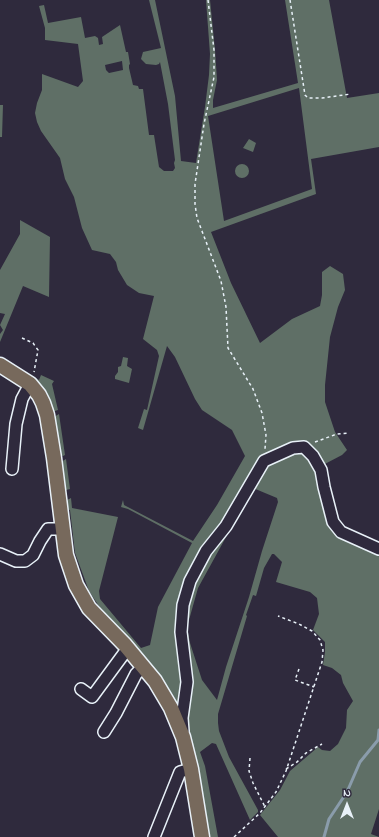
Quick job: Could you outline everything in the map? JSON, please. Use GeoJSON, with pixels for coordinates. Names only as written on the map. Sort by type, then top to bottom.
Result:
{"type":"FeatureCollection","features":[{"type":"Feature","properties":{"kind":"main road"},"geometry":{"type":"LineString","coordinates":[[0,365],[32,378],[47,415],[66,555],[72,574],[82,597],[89,608],[128,648],[155,681],[171,708],[183,737],[191,769],[202,837]]}},
{"type":"Feature","properties":{"kind":"lane"},"geometry":{"type":"LineString","coordinates":[[12,469],[16,424],[22,399],[32,378]]}},
{"type":"Feature","properties":{"kind":"lane"},"geometry":{"type":"LineString","coordinates":[[183,737],[182,718],[187,682],[181,632],[183,605],[190,581],[206,551],[226,526],[264,461],[293,448],[304,447],[314,456],[321,470],[333,522],[341,532],[379,549]]}},
{"type":"Feature","properties":{"kind":"lane"},"geometry":{"type":"LineString","coordinates":[[0,554],[16,561],[25,561],[33,555],[40,540],[48,529],[62,529]]}},
{"type":"Feature","properties":{"kind":"lane"},"geometry":{"type":"LineString","coordinates":[[81,689],[92,697],[128,648]]}},
{"type":"Feature","properties":{"kind":"lane"},"geometry":{"type":"LineString","coordinates":[[104,732],[116,713],[136,674],[143,667]]}},
{"type":"Feature","properties":{"kind":"lane"},"geometry":{"type":"LineString","coordinates":[[154,837],[180,772],[191,769]]}},
{"type":"Feature","properties":{"kind":"path"},"geometry":{"type":"LineString","coordinates":[[208,0],[214,77],[204,124],[195,184],[196,211],[197,218],[221,281],[226,307],[228,348],[253,389],[262,413],[266,435],[264,461]]}},
{"type":"Feature","properties":{"kind":"path"},"geometry":{"type":"LineString","coordinates":[[290,0],[305,95],[308,98],[322,98],[351,94]]}},
{"type":"Feature","properties":{"kind":"path"},"geometry":{"type":"LineString","coordinates":[[22,338],[33,343],[38,350],[32,378]]}},
{"type":"Feature","properties":{"kind":"path"},"geometry":{"type":"LineString","coordinates":[[304,447],[337,434],[348,433]]}},
{"type":"Feature","properties":{"kind":"path"},"geometry":{"type":"LineString","coordinates":[[234,837],[265,807],[276,792],[286,769],[322,662],[323,650],[320,640],[312,631],[278,616]]}},
{"type":"Feature","properties":{"kind":"path"},"geometry":{"type":"LineString","coordinates":[[299,669],[295,680],[314,687]]}},
{"type":"Feature","properties":{"kind":"path"},"geometry":{"type":"LineString","coordinates":[[286,769],[297,762],[306,753],[322,744]]}},
{"type":"Feature","properties":{"kind":"path"},"geometry":{"type":"LineString","coordinates":[[250,758],[249,770],[253,784],[265,807]]}},
{"type":"Feature","properties":{"kind":"green space"},"geometry":{"type":"Polygon","coordinates":[[[149,0],[155,0],[175,96],[181,161],[196,163],[205,107],[210,54],[206,0],[210,0],[217,80],[213,108],[298,83],[285,0],[329,0],[347,98],[379,93],[379,147],[311,159],[316,194],[211,232],[231,283],[260,343],[292,319],[320,306],[322,295],[322,272],[330,266],[343,274],[345,290],[338,307],[330,337],[325,385],[325,402],[335,432],[347,450],[342,455],[321,466],[329,519],[379,553],[379,809],[371,834],[379,837],[278,837],[260,815],[280,790],[290,771],[318,747],[322,750],[330,751],[338,744],[346,728],[347,710],[353,701],[343,683],[341,675],[332,668],[323,665],[325,642],[313,630],[319,614],[317,598],[310,592],[276,582],[282,562],[274,554],[272,554],[264,568],[256,596],[253,595],[246,615],[247,616],[218,714],[219,731],[229,757],[258,812],[250,820],[216,744],[212,743],[200,752],[205,766],[218,837],[209,837],[203,794],[193,750],[89,591],[75,553],[70,510],[65,509],[65,501],[71,498],[72,508],[118,517],[99,591],[100,599],[141,648],[150,645],[158,607],[192,543],[128,509],[121,507],[123,500],[124,505],[193,541],[217,505],[245,456],[232,430],[202,410],[195,399],[175,357],[167,346],[143,430],[138,428],[144,409],[147,410],[159,356],[157,350],[143,339],[154,296],[139,293],[127,285],[118,270],[116,262],[110,254],[92,250],[82,228],[74,197],[65,179],[60,158],[41,131],[35,113],[42,90],[42,74],[78,87],[83,81],[78,44],[45,40],[45,28],[39,6],[44,5],[48,23],[81,17],[85,38],[95,36],[98,38],[99,45],[103,44],[102,37],[120,25],[126,52],[128,52],[130,64],[129,68],[133,85],[138,86],[139,89],[143,89],[149,135],[154,135],[159,167],[164,171],[173,171],[175,168],[175,160],[168,104],[160,62],[156,65],[146,64],[141,59],[143,52],[161,48],[149,0]],[[122,61],[105,65],[106,70],[109,73],[123,70],[122,61]],[[299,88],[208,116],[224,221],[312,189],[299,88]],[[253,488],[198,588],[187,627],[190,643],[202,680],[217,700],[278,502],[277,498],[253,488]]]}},
{"type":"Feature","properties":{"kind":"green space"},"geometry":{"type":"Polygon","coordinates":[[[0,105],[3,105],[2,137],[0,137],[0,105]]]}},
{"type":"Feature","properties":{"kind":"green space"},"geometry":{"type":"Polygon","coordinates":[[[249,139],[256,143],[253,152],[243,148],[249,139]]]}},
{"type":"Feature","properties":{"kind":"green space"},"geometry":{"type":"Polygon","coordinates":[[[242,164],[247,166],[249,171],[247,176],[242,178],[237,176],[235,171],[237,166],[242,164]]]}},
{"type":"Feature","properties":{"kind":"green space"},"geometry":{"type":"Polygon","coordinates":[[[20,220],[50,237],[49,297],[23,286],[0,342],[0,334],[3,330],[0,325],[5,314],[0,313],[0,270],[20,234],[20,220]]]}},
{"type":"Feature","properties":{"kind":"green space"},"geometry":{"type":"Polygon","coordinates":[[[123,357],[128,358],[127,366],[132,369],[129,383],[115,379],[118,372],[118,367],[121,366],[123,357]]]}},
{"type":"Feature","properties":{"kind":"green space"},"geometry":{"type":"Polygon","coordinates":[[[41,375],[54,381],[52,384],[58,410],[52,412],[34,381],[34,377],[39,380],[41,375]]]}},
{"type":"Feature","properties":{"kind":"green space"},"geometry":{"type":"Polygon","coordinates":[[[59,414],[65,455],[63,456],[59,454],[54,417],[59,414]]]}},
{"type":"Feature","properties":{"kind":"green space"},"geometry":{"type":"Polygon","coordinates":[[[66,459],[70,489],[66,490],[64,488],[61,462],[66,459]]]}},
{"type":"Feature","properties":{"kind":"waterway"},"geometry":{"type":"LineString","coordinates":[[324,837],[329,819],[347,792],[360,762],[378,740],[379,730]]}}]}
